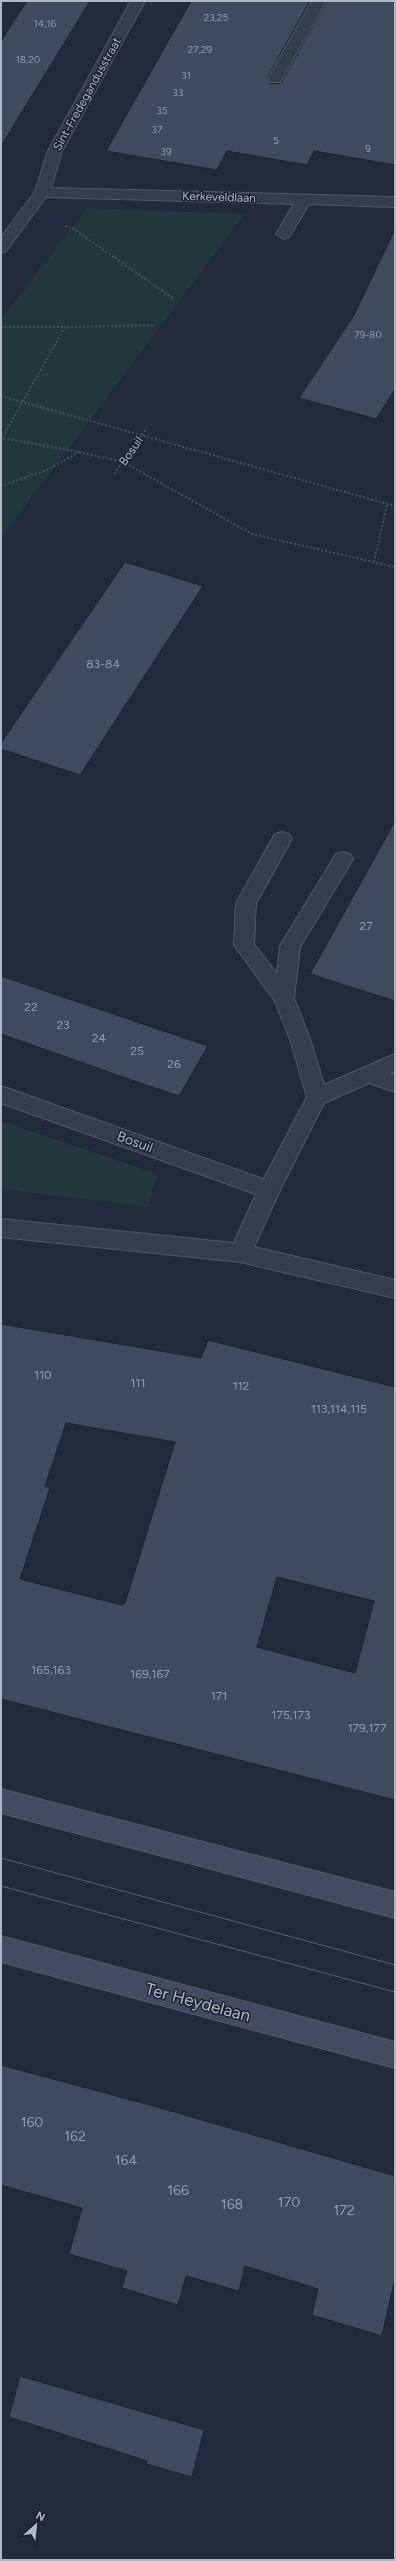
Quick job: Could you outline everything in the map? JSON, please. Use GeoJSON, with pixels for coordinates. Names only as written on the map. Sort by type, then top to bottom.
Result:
{"type":"FeatureCollection","features":[{"type":"Feature","properties":{"kind":"street","name":"Sint-Fredegandusstraat"},"geometry":{"type":"LineString","coordinates":[[1,248],[26,216],[42,192],[55,151],[138,1]]}},
{"type":"Feature","properties":{"kind":"street"},"geometry":{"type":"LineString","coordinates":[[275,79],[319,1]]}},
{"type":"Feature","properties":{"kind":"street","name":"Kerkeveldlaan"},"geometry":{"type":"LineString","coordinates":[[42,192],[395,202]]}},
{"type":"Feature","properties":{"kind":"street"},"geometry":{"type":"LineString","coordinates":[[284,234],[304,199]]}},
{"type":"Feature","properties":{"kind":"street"},"geometry":{"type":"LineString","coordinates":[[282,839],[246,903],[244,945],[284,998],[300,1039],[317,1097]]}},
{"type":"Feature","properties":{"kind":"street"},"geometry":{"type":"LineString","coordinates":[[284,998],[290,946],[343,859]]}},
{"type":"Feature","properties":{"kind":"street"},"geometry":{"type":"LineString","coordinates":[[240,1253],[269,1190],[317,1097],[395,1062]]}},
{"type":"Feature","properties":{"kind":"street"},"geometry":{"type":"LineString","coordinates":[[368,1074],[395,1084]]}},
{"type":"Feature","properties":{"kind":"street","name":"Bosuil"},"geometry":{"type":"LineString","coordinates":[[1,1094],[269,1190]]}},
{"type":"Feature","properties":{"kind":"street"},"geometry":{"type":"LineString","coordinates":[[1,1228],[240,1253],[395,1289]]}},
{"type":"Feature","properties":{"kind":"street"},"geometry":{"type":"LineString","coordinates":[[1,1801],[395,1905]]}},
{"type":"Feature","properties":{"kind":"street","name":"Ter Heydelaan"},"geometry":{"type":"LineString","coordinates":[[1,1949],[395,2055]]}},
{"type":"Feature","properties":{"kind":"path"},"geometry":{"type":"LineString","coordinates":[[26,216],[72,228],[174,299]]}},
{"type":"Feature","properties":{"kind":"path"},"geometry":{"type":"LineString","coordinates":[[1,327],[153,325]]}},
{"type":"Feature","properties":{"kind":"path"},"geometry":{"type":"LineString","coordinates":[[65,327],[1,439],[79,452],[123,462],[252,534],[395,567]]}},
{"type":"Feature","properties":{"kind":"path"},"geometry":{"type":"LineString","coordinates":[[1,396],[395,506]]}},
{"type":"Feature","properties":{"kind":"path","name":"Bosuil"},"geometry":{"type":"LineString","coordinates":[[114,474],[147,428]]}},
{"type":"Feature","properties":{"kind":"path"},"geometry":{"type":"LineString","coordinates":[[1,486],[48,470],[79,452]]}},
{"type":"Feature","properties":{"kind":"path"},"geometry":{"type":"LineString","coordinates":[[374,562],[387,504]]}},
{"type":"Feature","properties":{"kind":"green space"},"geometry":{"type":"Polygon","coordinates":[[[87,208],[245,214],[1,538],[1,320],[87,208]]]}},
{"type":"Feature","properties":{"kind":"green space"},"geometry":{"type":"Polygon","coordinates":[[[1,1121],[157,1174],[148,1207],[1,1189],[1,1121]]]}},
{"type":"Feature","properties":{"kind":"building"},"geometry":{"type":"Polygon","coordinates":[[[27,1],[90,1],[1,146],[1,41],[27,1]]]}},
{"type":"Feature","properties":{"kind":"building"},"geometry":{"type":"Polygon","coordinates":[[[191,1],[310,1],[267,78],[270,84],[281,83],[327,1],[395,1],[395,165],[314,151],[307,165],[227,151],[217,170],[106,151],[191,1]]]}},
{"type":"Feature","properties":{"kind":"building"},"geometry":{"type":"Polygon","coordinates":[[[395,229],[395,389],[376,419],[299,398],[354,315],[395,229]]]}},
{"type":"Feature","properties":{"kind":"building"},"geometry":{"type":"Polygon","coordinates":[[[125,562],[203,586],[80,775],[1,749],[1,743],[125,562]]]}},
{"type":"Feature","properties":{"kind":"building"},"geometry":{"type":"Polygon","coordinates":[[[395,821],[395,1001],[310,974],[395,821]]]}},
{"type":"Feature","properties":{"kind":"building"},"geometry":{"type":"Polygon","coordinates":[[[1,976],[208,1046],[179,1096],[140,1083],[1,1034],[1,976]]]}},
{"type":"Feature","properties":{"kind":"building"},"geometry":{"type":"Polygon","coordinates":[[[1,1324],[201,1358],[208,1340],[395,1387],[395,1800],[1,1699],[1,1324]],[[66,1423],[45,1486],[50,1488],[20,1579],[121,1605],[125,1603],[175,1442],[66,1423]],[[277,1577],[257,1647],[355,1673],[374,1601],[277,1577]]]}},
{"type":"Feature","properties":{"kind":"building"},"geometry":{"type":"Polygon","coordinates":[[[1,2065],[157,2107],[395,2176],[395,2278],[382,2336],[312,2315],[318,2289],[245,2266],[239,2291],[186,2276],[178,2305],[122,2288],[127,2271],[69,2254],[82,2208],[1,2185],[1,2065]]]}},
{"type":"Feature","properties":{"kind":"building"},"geometry":{"type":"Polygon","coordinates":[[[20,2376],[204,2430],[192,2477],[146,2464],[147,2461],[9,2417],[20,2376]]]}},
{"type":"Feature","properties":{"kind":"tram line"},"geometry":{"type":"LineString","coordinates":[[1,1858],[395,1965]]}},
{"type":"Feature","properties":{"kind":"tram line"},"geometry":{"type":"LineString","coordinates":[[1,1886],[395,1992]]}}]}
